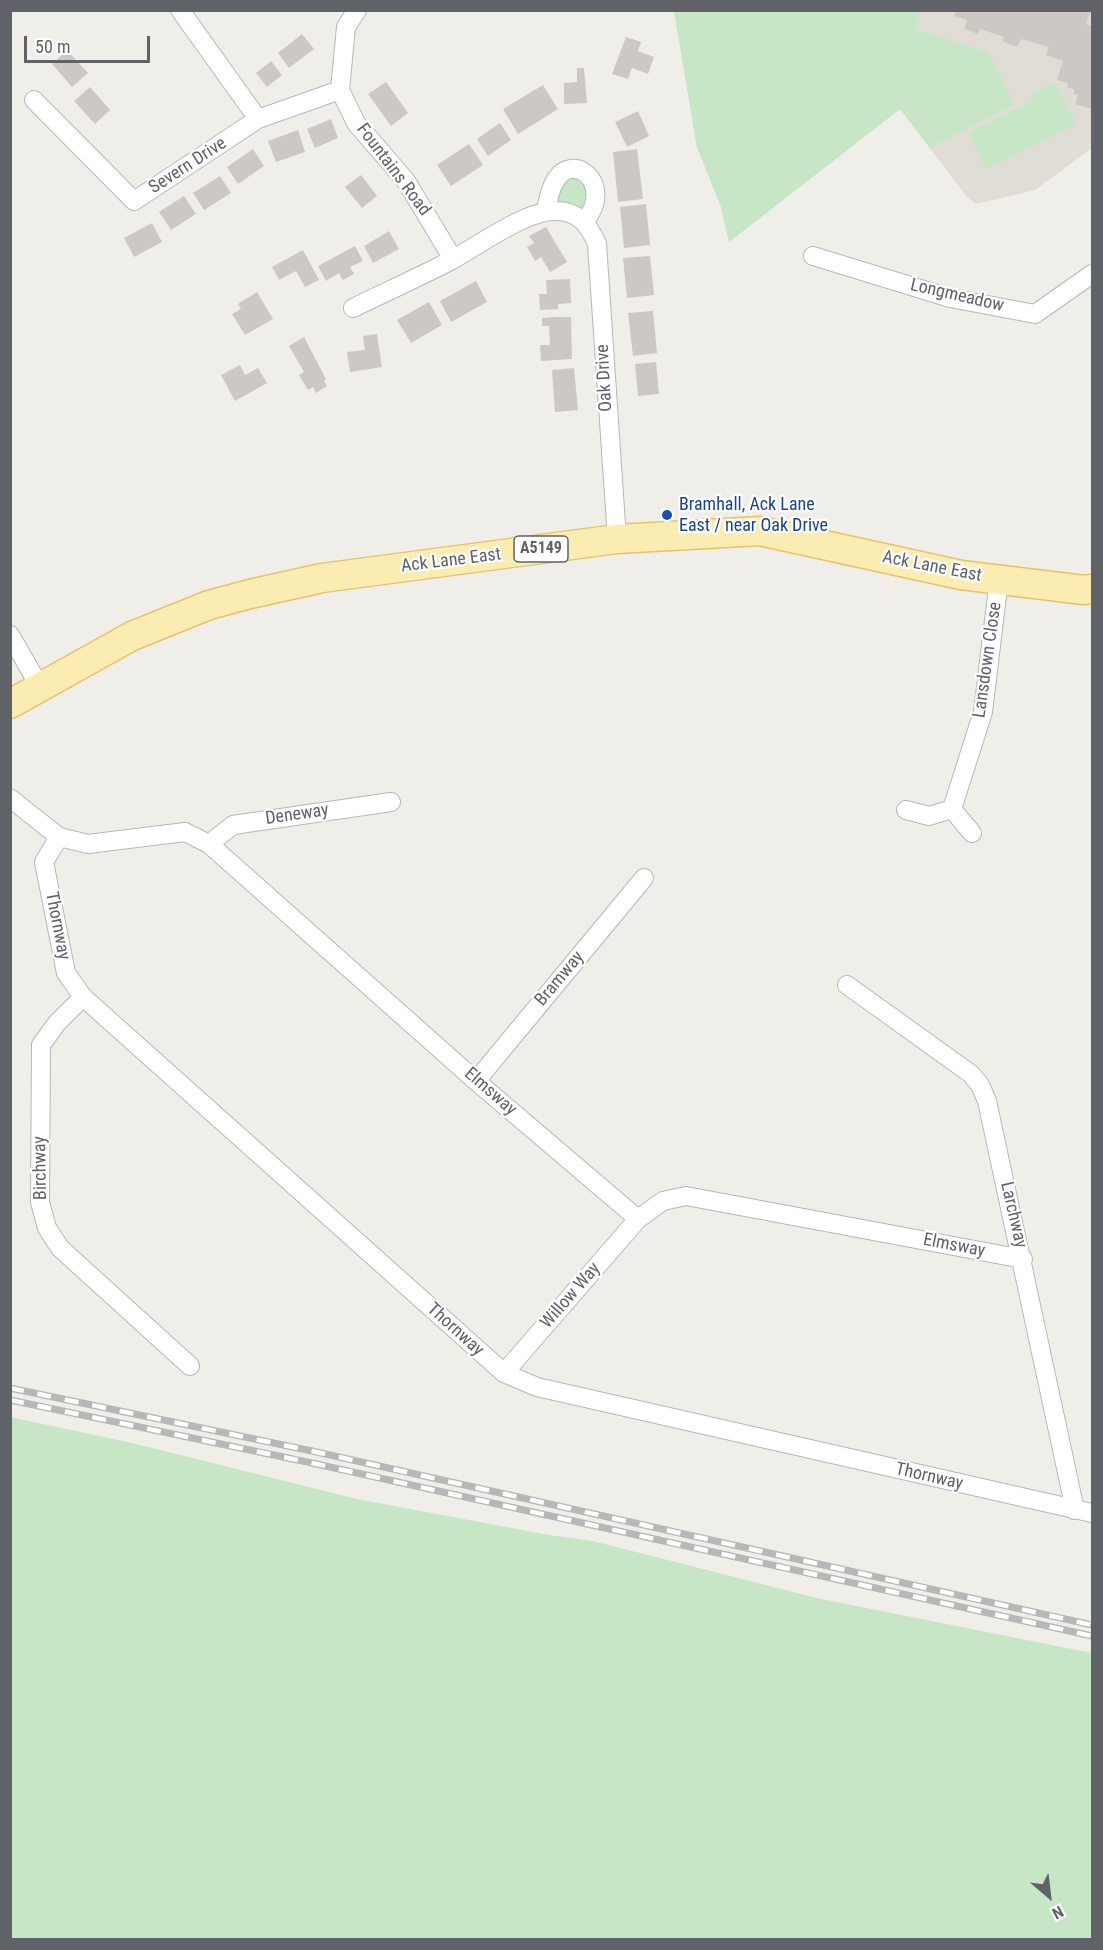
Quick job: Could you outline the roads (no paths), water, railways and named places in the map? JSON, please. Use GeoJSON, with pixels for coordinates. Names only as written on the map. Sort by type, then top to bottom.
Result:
{"type":"FeatureCollection","features":[{"type":"Feature","properties":{"kind":"main road","name":"Ack Lane East"},"geometry":{"type":"LineString","coordinates":[[10,704],[132,636],[167,620],[250,594],[322,578],[617,539],[760,531],[961,574],[1084,590],[1092,589]]}},
{"type":"Feature","properties":{"kind":"street"},"geometry":{"type":"LineString","coordinates":[[180,10],[258,119]]}},
{"type":"Feature","properties":{"kind":"street"},"geometry":{"type":"LineString","coordinates":[[340,90],[346,27],[357,10]]}},
{"type":"Feature","properties":{"kind":"street","name":"Severn Drive"},"geometry":{"type":"LineString","coordinates":[[34,100],[134,201],[258,119],[340,90]]}},
{"type":"Feature","properties":{"kind":"street","name":"Fountains Road"},"geometry":{"type":"LineString","coordinates":[[340,90],[356,123],[406,181],[453,259]]}},
{"type":"Feature","properties":{"kind":"street"},"geometry":{"type":"LineString","coordinates":[[353,309],[453,259],[499,231],[545,212],[566,212],[585,221],[596,204],[595,184],[585,171],[576,168],[560,176],[553,184],[545,212]]}},
{"type":"Feature","properties":{"kind":"street","name":"Oak Drive"},"geometry":{"type":"LineString","coordinates":[[585,221],[597,244],[617,539]]}},
{"type":"Feature","properties":{"kind":"street","name":"Longmeadow"},"geometry":{"type":"LineString","coordinates":[[813,256],[950,298],[1035,314],[1092,274]]}},
{"type":"Feature","properties":{"kind":"street","name":"Lansdown Close"},"geometry":{"type":"LineString","coordinates":[[952,809],[983,712],[999,579]]}},
{"type":"Feature","properties":{"kind":"street"},"geometry":{"type":"LineString","coordinates":[[10,635],[40,687]]}},
{"type":"Feature","properties":{"kind":"street","name":"Elmsway"},"geometry":{"type":"LineString","coordinates":[[10,798],[59,837],[88,843],[185,832],[209,843],[476,1081],[638,1219],[663,1202],[686,1196],[1023,1259]]}},
{"type":"Feature","properties":{"kind":"street","name":"Deneway"},"geometry":{"type":"LineString","coordinates":[[209,843],[233,825],[391,802]]}},
{"type":"Feature","properties":{"kind":"street"},"geometry":{"type":"LineString","coordinates":[[906,810],[929,816],[952,809],[972,833]]}},
{"type":"Feature","properties":{"kind":"street","name":"Thornway"},"geometry":{"type":"LineString","coordinates":[[59,837],[44,862],[66,973],[83,997],[504,1373],[537,1388],[1083,1512]]}},
{"type":"Feature","properties":{"kind":"street","name":"Bramway"},"geometry":{"type":"LineString","coordinates":[[476,1081],[644,878]]}},
{"type":"Feature","properties":{"kind":"street","name":"Larchway"},"geometry":{"type":"LineString","coordinates":[[848,985],[971,1074],[980,1085],[987,1101],[1083,1512]]}},
{"type":"Feature","properties":{"kind":"street","name":"Birchway"},"geometry":{"type":"LineString","coordinates":[[83,997],[57,1023],[41,1045],[40,1202],[47,1228],[60,1248],[190,1366]]}},
{"type":"Feature","properties":{"kind":"street","name":"Willow Way"},"geometry":{"type":"LineString","coordinates":[[504,1373],[638,1219]]}},
{"type":"Feature","properties":{"kind":"railway"},"geometry":{"type":"LineString","coordinates":[[10,1388],[312,1451],[1092,1625]]}},
{"type":"Feature","properties":{"kind":"railway"},"geometry":{"type":"LineString","coordinates":[[10,1400],[312,1463],[1092,1636]]}},
{"type":"Feature","properties":{"kind":"place","name":"Bramhall, Ack Lane East / near Oak Drive"},"geometry":{"type":"Point","coordinates":[667,515]}}]}
